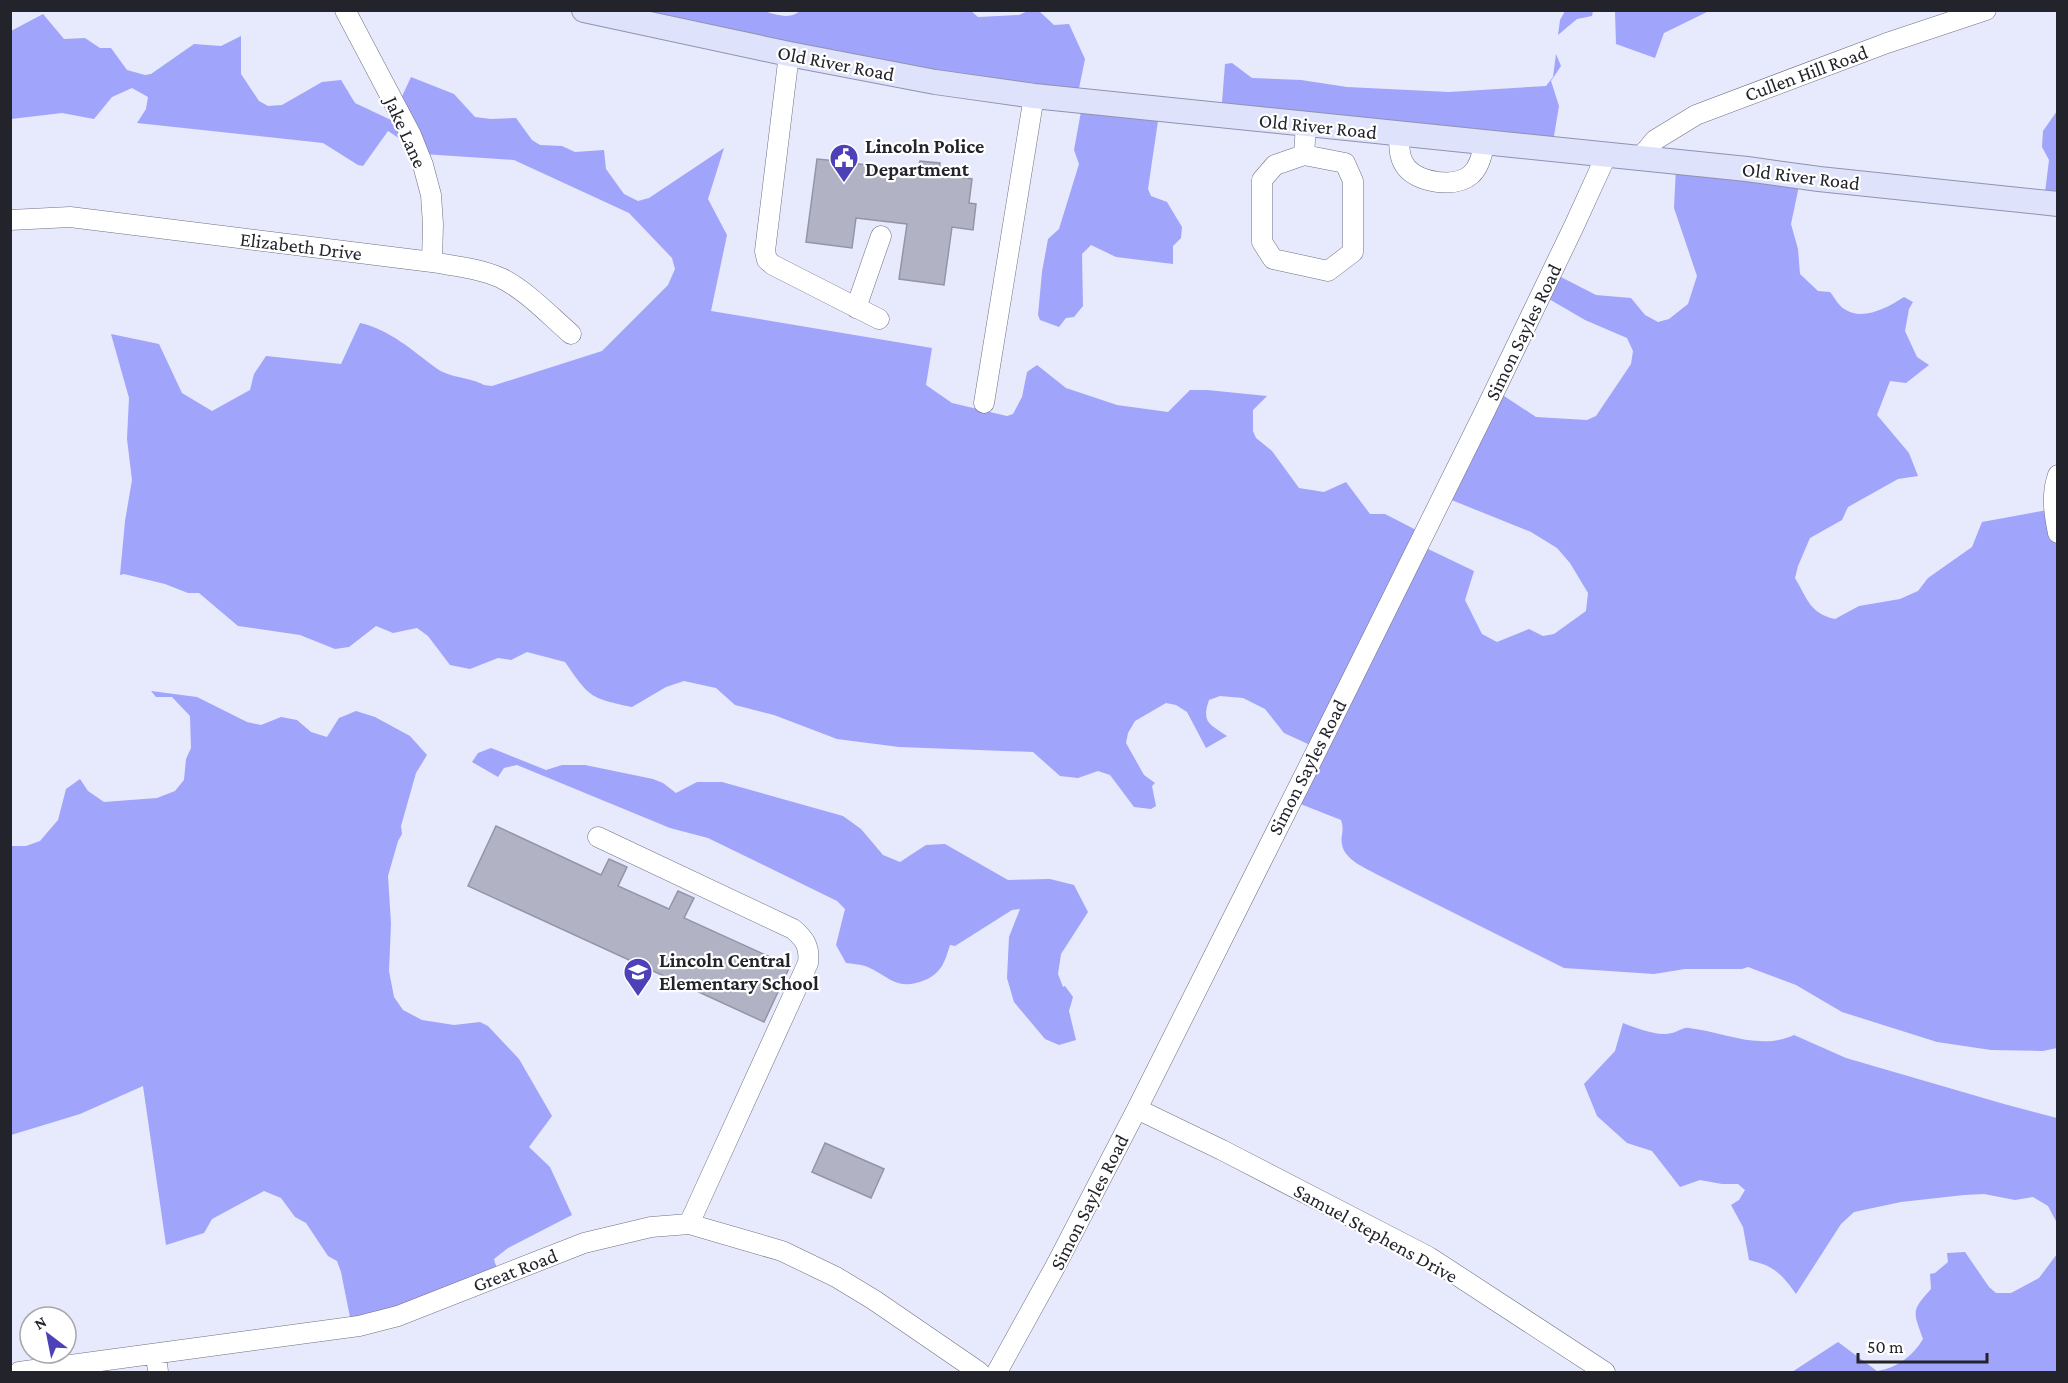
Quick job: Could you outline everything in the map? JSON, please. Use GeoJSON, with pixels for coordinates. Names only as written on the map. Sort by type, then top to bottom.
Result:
{"type":"FeatureCollection","features":[{"type":"Feature","properties":{"kind":"main road","name":"Old River Road"},"geometry":{"type":"LineString","coordinates":[[584,10],[789,54],[935,82],[1034,96],[1640,158],[2058,204]]}},
{"type":"Feature","properties":{"kind":"street","name":"Jake Lane"},"geometry":{"type":"LineString","coordinates":[[345,10],[411,135],[423,165],[431,195],[432,262]]}},
{"type":"Feature","properties":{"kind":"street","name":"Cullen Hill Road"},"geometry":{"type":"LineString","coordinates":[[1640,158],[1655,140],[1696,115],[1887,43],[1986,10]]}},
{"type":"Feature","properties":{"kind":"street"},"geometry":{"type":"LineString","coordinates":[[789,54],[765,251],[767,260],[773,266],[879,319]]}},
{"type":"Feature","properties":{"kind":"street"},"geometry":{"type":"LineString","coordinates":[[984,403],[1034,96]]}},
{"type":"Feature","properties":{"kind":"street"},"geometry":{"type":"LineString","coordinates":[[1304,155],[1306,125]]}},
{"type":"Feature","properties":{"kind":"street"},"geometry":{"type":"LineString","coordinates":[[1400,134],[1399,153],[1404,166],[1414,176],[1430,181],[1452,183],[1463,181],[1480,164],[1484,143]]}},
{"type":"Feature","properties":{"kind":"street"},"geometry":{"type":"LineString","coordinates":[[1304,155],[1345,162],[1353,181],[1353,252],[1328,271],[1273,259],[1262,242],[1262,180],[1275,165],[1304,155]]}},
{"type":"Feature","properties":{"kind":"street","name":"Simon Sayles Road"},"geometry":{"type":"LineString","coordinates":[[997,1372],[1056,1267],[1137,1109],[1490,400],[1606,156]]}},
{"type":"Feature","properties":{"kind":"street","name":"Elizabeth Drive"},"geometry":{"type":"LineString","coordinates":[[10,220],[70,217],[432,262],[472,269],[501,278],[521,291],[571,334]]}},
{"type":"Feature","properties":{"kind":"street"},"geometry":{"type":"LineString","coordinates":[[856,308],[881,236]]}},
{"type":"Feature","properties":{"kind":"street"},"geometry":{"type":"LineString","coordinates":[[2058,475],[2053,506],[2058,533]]}},
{"type":"Feature","properties":{"kind":"street"},"geometry":{"type":"LineString","coordinates":[[598,837],[793,929],[803,938],[810,950],[808,963],[688,1224]]}},
{"type":"Feature","properties":{"kind":"street","name":"Samuel Stephens Drive"},"geometry":{"type":"LineString","coordinates":[[1137,1109],[1222,1150],[1428,1257],[1605,1372]]}},
{"type":"Feature","properties":{"kind":"street","name":"Great Road"},"geometry":{"type":"LineString","coordinates":[[20,1372],[157,1363],[359,1326],[398,1316],[584,1243],[651,1227],[688,1224],[782,1251],[836,1277],[883,1306],[979,1372]]}},
{"type":"Feature","properties":{"kind":"shaded area"},"geometry":{"type":"Polygon","coordinates":[[[760,10],[787,16],[801,10],[970,10],[978,17],[1019,15],[1028,11],[1039,11],[1054,25],[1069,24],[1085,59],[1076,103],[576,11],[760,10]]]}},
{"type":"Feature","properties":{"kind":"shaded area"},"geometry":{"type":"Polygon","coordinates":[[[1565,10],[1593,11],[1592,16],[1577,19],[1558,35],[1560,20],[1565,10]]]}},
{"type":"Feature","properties":{"kind":"shaded area"},"geometry":{"type":"Polygon","coordinates":[[[1615,10],[1715,11],[1707,12],[1664,33],[1655,58],[1616,44],[1615,10]]]}},
{"type":"Feature","properties":{"kind":"shaded area"},"geometry":{"type":"Polygon","coordinates":[[[43,14],[64,39],[85,38],[100,48],[111,48],[127,70],[145,75],[151,74],[194,44],[221,46],[241,36],[241,74],[259,101],[268,106],[282,105],[322,82],[341,80],[355,103],[391,120],[411,77],[454,94],[475,117],[516,118],[532,140],[540,145],[562,146],[575,152],[604,150],[606,169],[624,194],[638,201],[649,198],[724,148],[708,199],[727,235],[711,311],[932,348],[926,385],[952,403],[1007,416],[1013,414],[1022,397],[1027,372],[1037,365],[1066,388],[1117,405],[1168,412],[1190,390],[1267,396],[1253,410],[1253,431],[1256,438],[1272,451],[1299,488],[1324,492],[1346,482],[1370,514],[1385,514],[1424,534],[1424,547],[1474,571],[1465,600],[1482,634],[1497,642],[1529,629],[1543,636],[1554,634],[1586,611],[1588,593],[1570,563],[1557,548],[1531,532],[1449,499],[1498,392],[1536,417],[1587,420],[1596,416],[1631,364],[1633,351],[1627,338],[1585,320],[1549,299],[1557,275],[1596,295],[1631,298],[1645,315],[1658,322],[1669,319],[1688,304],[1697,276],[1674,208],[1676,167],[1800,181],[1791,224],[1798,249],[1800,274],[1818,291],[1830,292],[1841,307],[1853,313],[1876,311],[1904,297],[1913,302],[1909,309],[1905,331],[1917,357],[1929,365],[1906,383],[1890,381],[1877,415],[1909,453],[1918,476],[1898,479],[1848,507],[1842,520],[1810,538],[1795,578],[1810,604],[1820,613],[1835,619],[1859,606],[1900,599],[1918,591],[1928,578],[1972,547],[1982,522],[2053,509],[2058,543],[2057,1048],[2043,1051],[1991,1050],[1937,1042],[1842,1012],[1796,985],[1748,967],[1742,969],[1685,969],[1654,974],[1564,968],[1378,875],[1351,859],[1342,844],[1341,820],[1298,803],[1321,750],[1284,733],[1265,709],[1243,698],[1220,696],[1209,700],[1206,714],[1209,722],[1227,736],[1206,748],[1187,712],[1176,705],[1166,703],[1135,721],[1128,733],[1126,743],[1144,775],[1155,783],[1152,786],[1156,806],[1151,809],[1134,807],[1110,775],[1098,771],[1078,778],[1060,776],[1033,752],[899,747],[837,739],[774,715],[735,705],[716,688],[684,681],[666,687],[632,707],[592,695],[565,662],[527,652],[511,660],[498,658],[470,669],[450,665],[428,636],[417,628],[393,633],[376,626],[349,647],[335,649],[300,635],[238,626],[199,593],[188,593],[165,584],[120,575],[125,521],[132,480],[127,439],[129,398],[111,334],[159,344],[182,393],[212,411],[250,390],[254,374],[266,356],[341,364],[360,323],[391,335],[441,371],[492,386],[602,351],[668,285],[675,269],[672,258],[629,213],[514,160],[423,154],[388,131],[363,166],[323,143],[137,123],[146,109],[148,97],[132,88],[112,97],[94,119],[62,113],[11,119],[11,31],[43,14]]]}},
{"type":"Feature","properties":{"kind":"shaded area"},"geometry":{"type":"Polygon","coordinates":[[[1556,54],[1561,66],[1551,81],[1559,106],[1552,148],[1221,115],[1225,64],[1232,63],[1252,78],[1301,80],[1347,87],[1449,92],[1546,86],[1553,77],[1556,54]]]}},
{"type":"Feature","properties":{"kind":"shaded area"},"geometry":{"type":"Polygon","coordinates":[[[1082,106],[1159,114],[1148,189],[1151,196],[1167,202],[1182,227],[1181,238],[1173,246],[1173,264],[1116,257],[1091,245],[1082,254],[1083,306],[1074,317],[1066,318],[1059,327],[1040,320],[1038,315],[1042,272],[1048,239],[1059,229],[1079,164],[1074,150],[1082,106]]]}},
{"type":"Feature","properties":{"kind":"shaded area"},"geometry":{"type":"Polygon","coordinates":[[[2057,111],[2057,204],[2044,201],[2049,160],[2042,147],[2043,131],[2057,111]]]}},
{"type":"Feature","properties":{"kind":"shaded area"},"geometry":{"type":"Polygon","coordinates":[[[151,691],[197,697],[247,722],[261,725],[281,717],[297,720],[311,732],[327,737],[339,718],[356,711],[375,717],[410,736],[427,755],[416,773],[401,826],[402,834],[388,876],[391,923],[389,971],[394,997],[403,1010],[422,1020],[454,1025],[480,1022],[488,1026],[519,1059],[552,1116],[529,1147],[550,1167],[572,1215],[508,1248],[494,1259],[501,1276],[352,1327],[337,1261],[328,1256],[306,1223],[295,1217],[281,1198],[264,1191],[212,1219],[204,1233],[166,1245],[143,1086],[80,1114],[11,1135],[11,846],[26,846],[40,841],[58,820],[66,789],[80,779],[88,791],[104,802],[157,798],[175,791],[184,780],[186,759],[191,748],[190,716],[172,697],[156,697],[151,691]]]}},
{"type":"Feature","properties":{"kind":"shaded area"},"geometry":{"type":"Polygon","coordinates":[[[491,748],[546,770],[562,765],[585,765],[653,779],[676,793],[697,782],[722,782],[843,816],[861,829],[883,855],[900,862],[926,845],[945,844],[1008,880],[1050,879],[1074,885],[1088,912],[1061,954],[1058,974],[1063,987],[1065,986],[1073,997],[1069,1011],[1076,1040],[1059,1045],[1045,1039],[1014,1002],[1007,978],[1009,937],[1020,909],[1012,910],[955,946],[950,945],[942,966],[931,977],[915,983],[899,983],[865,966],[846,963],[836,945],[845,909],[837,901],[708,838],[670,828],[517,765],[504,768],[498,777],[472,762],[478,753],[491,748]]]}},
{"type":"Feature","properties":{"kind":"shaded area"},"geometry":{"type":"Polygon","coordinates":[[[1623,1023],[1660,1034],[1689,1028],[1755,1041],[1781,1039],[1794,1035],[1846,1058],[2057,1118],[2057,1223],[2048,1206],[2033,1197],[2015,1200],[1984,1194],[1901,1202],[1854,1212],[1841,1224],[1796,1294],[1776,1271],[1749,1260],[1743,1227],[1731,1205],[1739,1200],[1745,1190],[1738,1184],[1700,1180],[1680,1187],[1652,1151],[1627,1143],[1597,1116],[1584,1084],[1615,1051],[1623,1023]]]}},
{"type":"Feature","properties":{"kind":"shaded area"},"geometry":{"type":"Polygon","coordinates":[[[1965,1252],[1989,1287],[1996,1293],[2011,1293],[2039,1278],[2057,1254],[2057,1372],[1792,1372],[1838,1342],[1877,1371],[1904,1360],[1923,1339],[1916,1312],[1920,1302],[1931,1289],[1930,1274],[1935,1273],[1948,1262],[1947,1253],[1965,1252]]]}},
{"type":"Feature","properties":{"kind":"building"},"geometry":{"type":"Polygon","coordinates":[[[838,153],[853,155],[852,163],[918,172],[920,161],[940,163],[939,174],[972,179],[969,203],[976,204],[973,230],[952,227],[944,285],[899,279],[907,224],[856,218],[852,248],[806,242],[817,159],[837,161],[838,153]]]}},
{"type":"Feature","properties":{"kind":"building"},"geometry":{"type":"Polygon","coordinates":[[[496,826],[601,875],[609,859],[627,867],[618,886],[669,909],[678,891],[694,898],[684,918],[790,966],[764,1022],[468,886],[496,826]]]}},
{"type":"Feature","properties":{"kind":"building"},"geometry":{"type":"Polygon","coordinates":[[[825,1143],[884,1169],[871,1198],[812,1172],[825,1143]]]}},
{"type":"Feature","properties":{"kind":"place","name":"Lincoln Police Department"},"geometry":{"type":"Point","coordinates":[844,184]}},
{"type":"Feature","properties":{"kind":"place","name":"Lincoln Central Elementary School"},"geometry":{"type":"Point","coordinates":[638,998]}}]}
